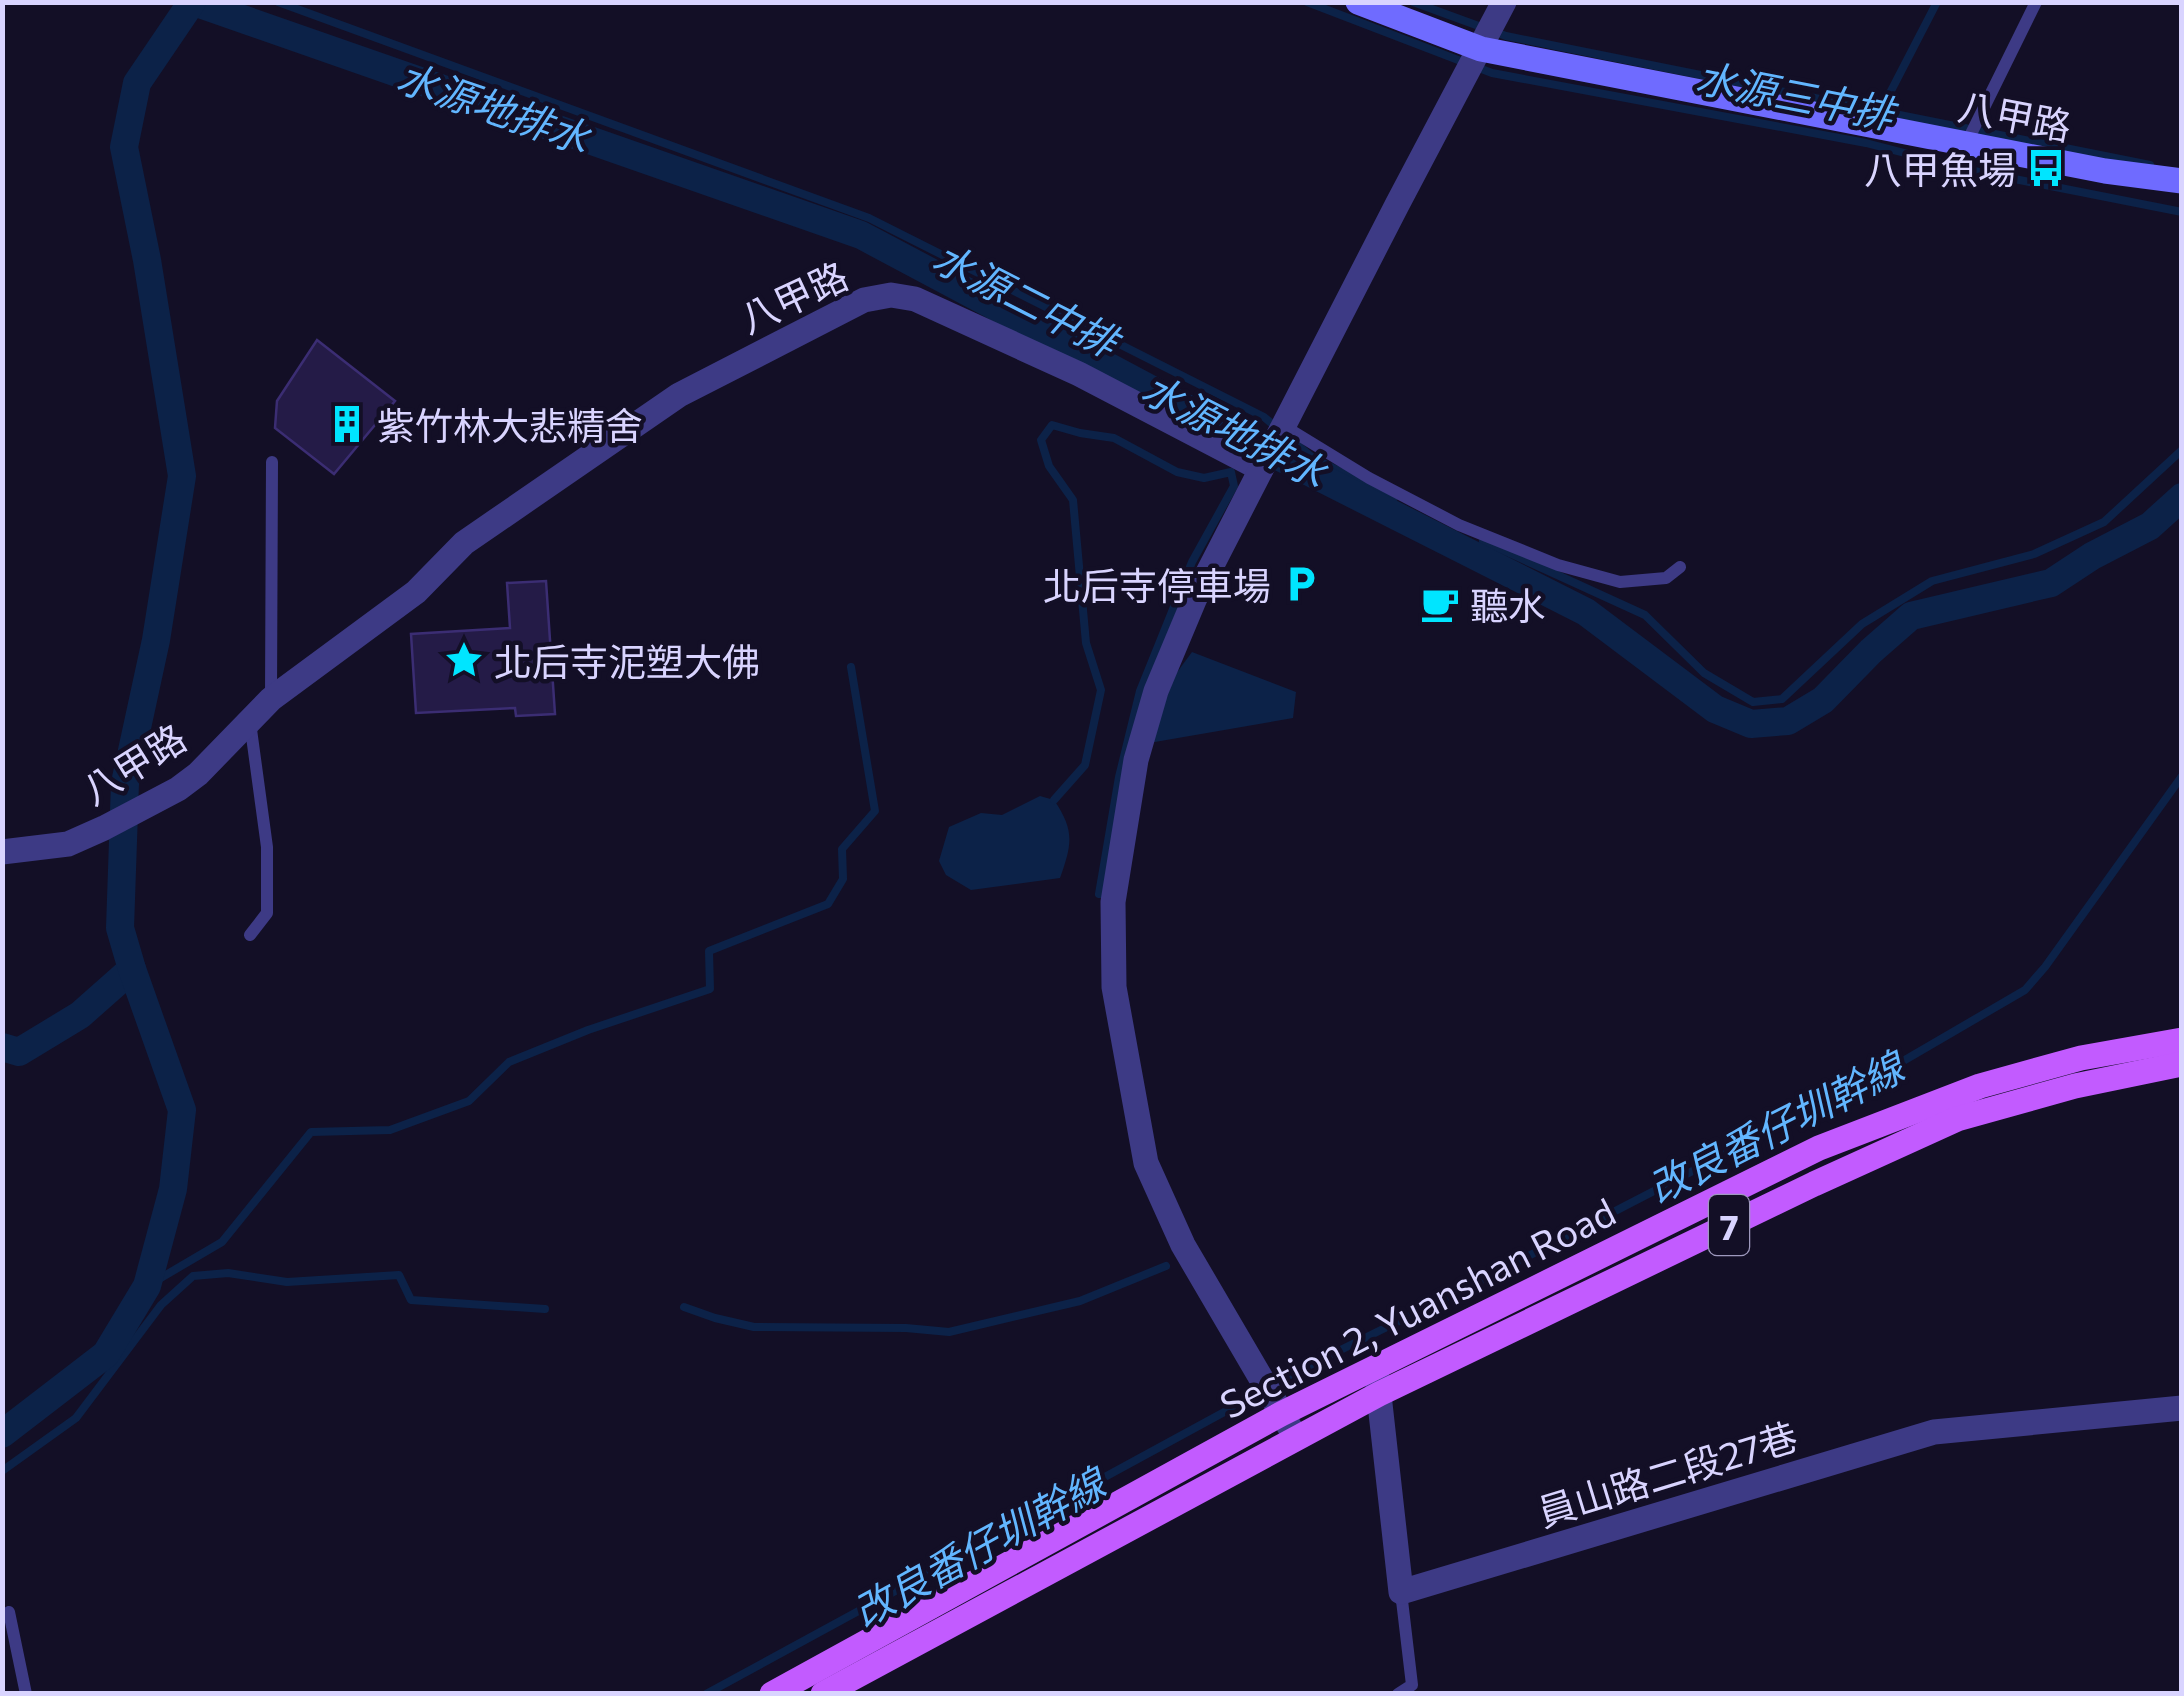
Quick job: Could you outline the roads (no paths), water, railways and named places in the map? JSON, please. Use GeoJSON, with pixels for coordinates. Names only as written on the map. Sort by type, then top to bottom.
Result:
{"type":"FeatureCollection","features":[{"type":"Feature","properties":{"kind":"main road","name":"Section 2, Yuanshan Road"},"geometry":{"type":"LineString","coordinates":[[772,1694],[1281,1414],[1819,1148],[1980,1086],[2081,1058],[2182,1040]]}},
{"type":"Feature","properties":{"kind":"main road","name":"Section 2, Yuanshan Road"},"geometry":{"type":"LineString","coordinates":[[823,1694],[1379,1394],[1814,1184],[1958,1119],[2075,1086],[2182,1064]]}},
{"type":"Feature","properties":{"kind":"street","name":"八甲路"},"geometry":{"type":"LineString","coordinates":[[1358,2],[1481,49],[1966,144],[2182,181]]}},
{"type":"Feature","properties":{"kind":"street"},"geometry":{"type":"LineString","coordinates":[[1296,1438],[1183,1244],[1146,1162],[1114,987],[1113,902],[1136,760],[1156,691],[1196,598],[1504,2]]}},
{"type":"Feature","properties":{"kind":"street","name":"八甲路"},"geometry":{"type":"LineString","coordinates":[[2,852],[68,844],[143,808],[198,774],[271,699],[416,592],[464,543],[679,395],[864,300],[890,295],[915,298],[1079,374],[1271,450]]}},
{"type":"Feature","properties":{"kind":"street"},"geometry":{"type":"LineString","coordinates":[[1376,1367],[1402,1592]]}},
{"type":"Feature","properties":{"kind":"street","name":"員山路二段27巷"},"geometry":{"type":"LineString","coordinates":[[1402,1592],[1934,1432],[2182,1408]]}},
{"type":"Feature","properties":{"kind":"lane"},"geometry":{"type":"LineString","coordinates":[[1966,144],[2036,2]]}},
{"type":"Feature","properties":{"kind":"lane"},"geometry":{"type":"LineString","coordinates":[[1271,450],[1369,478],[1459,525],[1558,565],[1620,582],[1666,578],[1680,567]]}},
{"type":"Feature","properties":{"kind":"lane"},"geometry":{"type":"LineString","coordinates":[[271,699],[272,462]]}},
{"type":"Feature","properties":{"kind":"lane"},"geometry":{"type":"LineString","coordinates":[[250,720],[267,847],[267,913],[250,935]]}},
{"type":"Feature","properties":{"kind":"lane"},"geometry":{"type":"LineString","coordinates":[[1398,1694],[1412,1685],[1402,1592]]}},
{"type":"Feature","properties":{"kind":"lane"},"geometry":{"type":"LineString","coordinates":[[9,1612],[26,1694]]}},
{"type":"Feature","properties":{"kind":"water"},"geometry":{"type":"Polygon","coordinates":[[[1192,652],[1296,692],[1293,718],[1149,743],[1175,675],[1192,652]]]}},
{"type":"Feature","properties":{"kind":"water"},"geometry":{"type":"Polygon","coordinates":[[[1040,796],[1054,800],[1068,829],[1069,847],[1060,878],[971,890],[946,875],[939,861],[949,827],[981,813],[1002,815],[1040,796]]]}},
{"type":"Feature","properties":{"kind":"waterway","name":"水源地排水"},"geometry":{"type":"LineString","coordinates":[[2,1434],[106,1354],[147,1286],[173,1189],[182,1110],[120,928],[125,783],[156,640],[182,476],[147,260],[124,147],[137,83],[192,2]]}},
{"type":"Feature","properties":{"kind":"waterway","name":"水源地排水"},"geometry":{"type":"LineString","coordinates":[[194,2],[861,235],[1250,442],[1586,612],[1715,709],[1751,724],[1788,721],[1823,700],[1911,616],[2051,583],[2150,526],[2182,497]]}},
{"type":"Feature","properties":{"kind":"waterway","name":"水源二中排"},"geometry":{"type":"LineString","coordinates":[[278,2],[869,218],[1264,417],[1313,458],[1394,498]]}},
{"type":"Feature","properties":{"kind":"waterway"},"geometry":{"type":"LineString","coordinates":[[1307,2],[1492,73],[1866,143],[1974,171],[2182,212]]}},
{"type":"Feature","properties":{"kind":"waterway","name":"水源三中排"},"geometry":{"type":"LineString","coordinates":[[1413,2],[1506,36],[2150,165]]}},
{"type":"Feature","properties":{"kind":"waterway"},"geometry":{"type":"LineString","coordinates":[[1878,116],[1937,2]]}},
{"type":"Feature","properties":{"kind":"waterway"},"geometry":{"type":"LineString","coordinates":[[1054,800],[1085,765],[1101,690],[1086,643],[1073,500],[1049,466],[1041,440],[1052,425],[1114,438],[1177,472],[1204,478],[1231,472],[1234,486],[1192,562],[1140,691],[1119,777],[1099,894]]}},
{"type":"Feature","properties":{"kind":"waterway","name":"水源二中排"},"geometry":{"type":"LineString","coordinates":[[1483,541],[1645,615],[1704,673],[1753,702],[1782,699],[1862,624],[1932,581],[2034,554],[2104,522],[2182,450]]}},
{"type":"Feature","properties":{"kind":"waterway"},"geometry":{"type":"LineString","coordinates":[[147,1286],[222,1242],[311,1132],[390,1130],[469,1101],[509,1062],[588,1030],[710,989],[709,951],[828,904],[843,879],[842,849],[875,811],[851,667]]}},
{"type":"Feature","properties":{"kind":"waterway","name":"改良番仔圳幹線"},"geometry":{"type":"LineString","coordinates":[[1286,1377],[1886,1071],[2025,990],[2182,776]]}},
{"type":"Feature","properties":{"kind":"waterway"},"geometry":{"type":"LineString","coordinates":[[2,1047],[19,1052],[80,1015],[132,969]]}},
{"type":"Feature","properties":{"kind":"waterway"},"geometry":{"type":"LineString","coordinates":[[684,1307],[754,1327],[949,1332],[1080,1301],[1166,1266]]}},
{"type":"Feature","properties":{"kind":"waterway"},"geometry":{"type":"LineString","coordinates":[[2,1471],[76,1418],[161,1305],[193,1276],[228,1273],[287,1282],[399,1275],[411,1300],[545,1309]]}},
{"type":"Feature","properties":{"kind":"waterway","name":"改良番仔圳幹線"},"geometry":{"type":"LineString","coordinates":[[706,1694],[1250,1398]]}},
{"type":"Feature","properties":{"kind":"place","name":"八甲魚場"},"geometry":{"type":"Point","coordinates":[2046,168]}},
{"type":"Feature","properties":{"kind":"place","name":"紫竹林大悲精舍"},"geometry":{"type":"Point","coordinates":[347,424]}},
{"type":"Feature","properties":{"kind":"place","name":"北后寺停車場"},"geometry":{"type":"Point","coordinates":[1301,584]}},
{"type":"Feature","properties":{"kind":"place","name":"聽水"},"geometry":{"type":"Point","coordinates":[1440,604]}},
{"type":"Feature","properties":{"kind":"place","name":"北后寺泥塑大佛"},"geometry":{"type":"Point","coordinates":[464,660]}}]}
